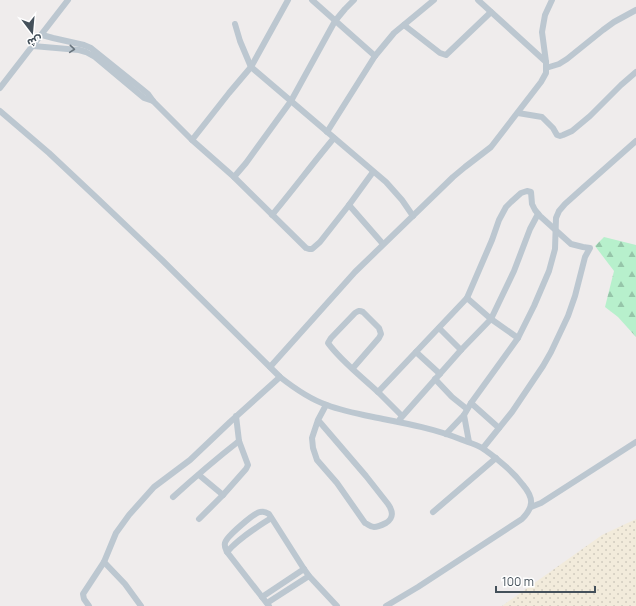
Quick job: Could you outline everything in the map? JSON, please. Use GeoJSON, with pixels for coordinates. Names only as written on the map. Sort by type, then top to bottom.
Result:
{"type":"FeatureCollection","features":[{"type":"Feature","properties":{"kind":"street"},"geometry":{"type":"LineString","coordinates":[[0,88],[68,0]]}},
{"type":"Feature","properties":{"kind":"street"},"geometry":{"type":"LineString","coordinates":[[192,140],[228,93],[251,67],[288,0]]}},
{"type":"Feature","properties":{"kind":"street"},"geometry":{"type":"LineString","coordinates":[[312,0],[375,56]]}},
{"type":"Feature","properties":{"kind":"street"},"geometry":{"type":"LineString","coordinates":[[234,177],[291,101],[335,21],[354,0]]}},
{"type":"Feature","properties":{"kind":"street"},"geometry":{"type":"LineString","coordinates":[[327,132],[375,56],[394,33],[434,0]]}},
{"type":"Feature","properties":{"kind":"street"},"geometry":{"type":"LineString","coordinates":[[478,0],[546,65],[559,64],[614,22],[636,10]]}},
{"type":"Feature","properties":{"kind":"street"},"geometry":{"type":"LineString","coordinates":[[270,367],[355,272],[465,167],[491,147],[518,113],[546,73],[542,32],[545,15],[552,0]]}},
{"type":"Feature","properties":{"kind":"street"},"geometry":{"type":"LineString","coordinates":[[404,25],[446,56],[491,12]]}},
{"type":"Feature","properties":{"kind":"street"},"geometry":{"type":"LineString","coordinates":[[235,24],[240,41],[251,67],[395,191],[413,216]]}},
{"type":"Feature","properties":{"kind":"street"},"geometry":{"type":"LineString","coordinates":[[42,35],[84,44],[91,48],[96,55],[144,98],[153,101],[192,140],[234,177],[309,250],[320,242],[374,172]]}},
{"type":"Feature","properties":{"kind":"street"},"geometry":{"type":"LineString","coordinates":[[33,46],[79,50],[96,55]]}},
{"type":"Feature","properties":{"kind":"street"},"geometry":{"type":"LineString","coordinates":[[518,113],[542,117],[553,128],[557,135],[563,135],[572,131],[590,116],[636,72]]}},
{"type":"Feature","properties":{"kind":"street"},"geometry":{"type":"LineString","coordinates":[[0,112],[49,153],[94,195],[280,377],[299,392],[326,405],[359,414],[400,419],[469,442],[483,448],[517,476],[525,487],[531,501],[531,506],[528,513],[522,519],[418,587],[386,606]]}},
{"type":"Feature","properties":{"kind":"street"},"geometry":{"type":"LineString","coordinates":[[272,215],[334,138]]}},
{"type":"Feature","properties":{"kind":"street"},"geometry":{"type":"LineString","coordinates":[[446,434],[464,415],[518,338],[549,271],[555,249],[556,218],[559,211],[636,141]]}},
{"type":"Feature","properties":{"kind":"street"},"geometry":{"type":"LineString","coordinates":[[378,392],[467,298],[490,246],[499,220],[506,207],[521,193],[530,191],[532,194],[532,204],[538,214],[572,244],[590,248],[585,257],[568,316],[551,352],[512,412],[483,448]]}},
{"type":"Feature","properties":{"kind":"street"},"geometry":{"type":"LineString","coordinates":[[350,205],[384,244]]}},
{"type":"Feature","properties":{"kind":"street"},"geometry":{"type":"LineString","coordinates":[[400,419],[461,350],[491,319],[514,272],[530,229],[538,214]]}},
{"type":"Feature","properties":{"kind":"street"},"geometry":{"type":"LineString","coordinates":[[467,298],[491,319],[518,338]]}},
{"type":"Feature","properties":{"kind":"street"},"geometry":{"type":"LineString","coordinates":[[353,368],[381,334],[379,328],[360,311],[355,313],[328,342],[329,344],[353,368],[378,392],[400,419]]}},
{"type":"Feature","properties":{"kind":"street"},"geometry":{"type":"LineString","coordinates":[[439,328],[461,350]]}},
{"type":"Feature","properties":{"kind":"street"},"geometry":{"type":"LineString","coordinates":[[416,352],[440,374]]}},
{"type":"Feature","properties":{"kind":"street"},"geometry":{"type":"LineString","coordinates":[[89,606],[84,599],[83,594],[104,562],[116,533],[128,515],[154,487],[190,460],[280,377]]}},
{"type":"Feature","properties":{"kind":"street"},"geometry":{"type":"LineString","coordinates":[[435,379],[452,397],[468,409]]}},
{"type":"Feature","properties":{"kind":"street"},"geometry":{"type":"LineString","coordinates":[[472,403],[499,428]]}},
{"type":"Feature","properties":{"kind":"street"},"geometry":{"type":"LineString","coordinates":[[318,420],[388,504],[392,513],[390,520],[374,527],[365,522],[337,483],[317,460],[313,448],[312,438],[318,420],[326,405]]}},
{"type":"Feature","properties":{"kind":"street"},"geometry":{"type":"LineString","coordinates":[[464,415],[469,442]]}},
{"type":"Feature","properties":{"kind":"street"},"geometry":{"type":"LineString","coordinates":[[199,519],[223,495],[248,465],[238,441],[236,416]]}},
{"type":"Feature","properties":{"kind":"street"},"geometry":{"type":"LineString","coordinates":[[173,496],[238,441]]}},
{"type":"Feature","properties":{"kind":"street"},"geometry":{"type":"LineString","coordinates":[[531,506],[541,503],[636,442]]}},
{"type":"Feature","properties":{"kind":"street"},"geometry":{"type":"LineString","coordinates":[[432,512],[496,458]]}},
{"type":"Feature","properties":{"kind":"street"},"geometry":{"type":"LineString","coordinates":[[199,475],[223,495]]}},
{"type":"Feature","properties":{"kind":"street"},"geometry":{"type":"LineString","coordinates":[[309,576],[268,604],[227,552],[225,544],[243,524],[258,512],[264,511],[269,514],[309,576],[338,606]]}},
{"type":"Feature","properties":{"kind":"street"},"geometry":{"type":"LineString","coordinates":[[227,552],[244,536],[271,518]]}},
{"type":"Feature","properties":{"kind":"street"},"geometry":{"type":"LineString","coordinates":[[104,562],[125,584],[141,606]]}},
{"type":"Feature","properties":{"kind":"street"},"geometry":{"type":"LineString","coordinates":[[262,596],[304,569]]}},
{"type":"Feature","properties":{"kind":"green space"},"geometry":{"type":"Polygon","coordinates":[[[604,237],[636,245],[636,337],[618,317],[605,307],[614,271],[595,246],[604,237]]]}},
{"type":"Feature","properties":{"kind":"sand"},"geometry":{"type":"Polygon","coordinates":[[[636,519],[636,606],[502,606],[602,535],[636,519]]]}}]}
